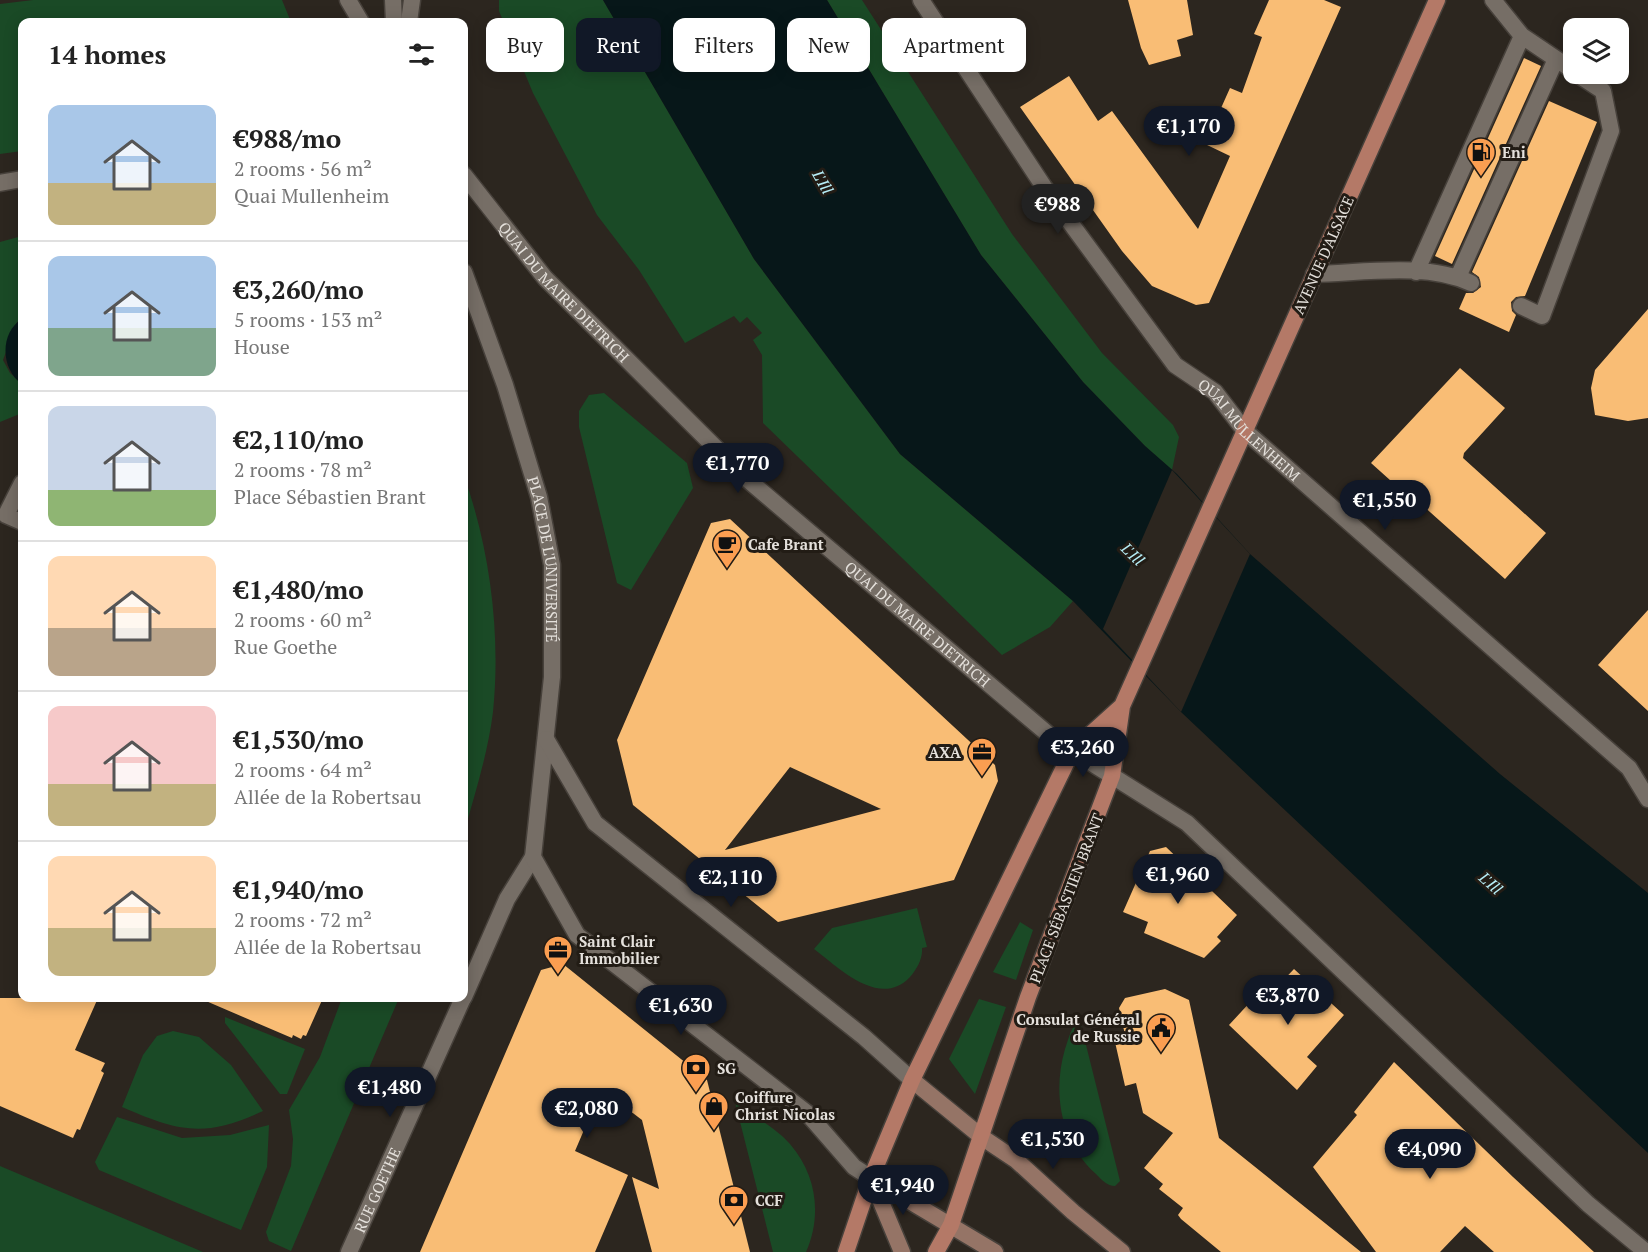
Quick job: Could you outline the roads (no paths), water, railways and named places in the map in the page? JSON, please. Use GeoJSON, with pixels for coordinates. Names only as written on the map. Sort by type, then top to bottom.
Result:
{"type":"FeatureCollection","features":[{"type":"Feature","properties":{"kind":"main road","name":"AVENUE D'ALSACE"},"geometry":{"type":"LineString","coordinates":[[1122,706],[1437,0]]}},
{"type":"Feature","properties":{"kind":"main road"},"geometry":{"type":"LineString","coordinates":[[846,1252],[871,1178],[912,1080],[1072,751],[1122,706]]}},
{"type":"Feature","properties":{"kind":"main road","name":"PLACE SÉBASTIEN BRANT"},"geometry":{"type":"LineString","coordinates":[[936,1252],[951,1225],[1028,997],[1112,776],[1122,706]]}},
{"type":"Feature","properties":{"kind":"main road"},"geometry":{"type":"LineString","coordinates":[[912,1080],[982,1138],[1016,1160],[1073,1212],[1122,1252]]}},
{"type":"Feature","properties":{"kind":"main road"},"geometry":{"type":"LineString","coordinates":[[871,1178],[995,1252]]}},
{"type":"Feature","properties":{"kind":"main road"},"geometry":{"type":"LineString","coordinates":[[871,1178],[902,1252]]}},
{"type":"Feature","properties":{"kind":"street"},"geometry":{"type":"LineString","coordinates":[[348,0],[358,18]]}},
{"type":"Feature","properties":{"kind":"street"},"geometry":{"type":"LineString","coordinates":[[393,0],[394,18]]}},
{"type":"Feature","properties":{"kind":"street"},"geometry":{"type":"LineString","coordinates":[[410,18],[412,0]]}},
{"type":"Feature","properties":{"kind":"street","name":"QUAI MULLENHEIM"},"geometry":{"type":"LineString","coordinates":[[922,0],[1044,187],[1176,365],[1215,392],[1245,431],[1629,768],[1648,799]]}},
{"type":"Feature","properties":{"kind":"street"},"geometry":{"type":"LineString","coordinates":[[1493,0],[1521,36],[1563,64]]}},
{"type":"Feature","properties":{"kind":"street"},"geometry":{"type":"LineString","coordinates":[[1416,272],[1521,36]]}},
{"type":"Feature","properties":{"kind":"street"},"geometry":{"type":"LineString","coordinates":[[1314,274],[1416,272],[1464,280],[1556,59]]}},
{"type":"Feature","properties":{"kind":"street"},"geometry":{"type":"LineString","coordinates":[[1521,306],[1542,316],[1611,131],[1603,91],[1592,84]]}},
{"type":"Feature","properties":{"kind":"street"},"geometry":{"type":"LineString","coordinates":[[0,183],[18,180]]}},
{"type":"Feature","properties":{"kind":"street","name":"QUAI DU MAIRE DIETRICH"},"geometry":{"type":"LineString","coordinates":[[468,180],[545,278],[747,480],[1055,740],[1187,823],[1588,1204],[1646,1252]]}},
{"type":"Feature","properties":{"kind":"street","name":"PLACE DE L'UNIVERSITÉ"},"geometry":{"type":"LineString","coordinates":[[468,283],[505,385],[538,497],[552,565],[552,677],[533,857]]}},
{"type":"Feature","properties":{"kind":"street"},"geometry":{"type":"LineString","coordinates":[[18,491],[6,515],[18,520]]}},
{"type":"Feature","properties":{"kind":"street"},"geometry":{"type":"LineString","coordinates":[[546,739],[595,822],[864,1037],[912,1080]]}},
{"type":"Feature","properties":{"kind":"street"},"geometry":{"type":"LineString","coordinates":[[533,857],[578,935],[807,1113],[854,1167],[871,1178]]}},
{"type":"Feature","properties":{"kind":"street","name":"RUE GOETHE"},"geometry":{"type":"LineString","coordinates":[[468,986],[507,899],[533,857]]}},
{"type":"Feature","properties":{"kind":"street","name":"RUE GOETHE"},"geometry":{"type":"LineString","coordinates":[[349,1252],[461,1002]]}},
{"type":"Feature","properties":{"kind":"water","name":"L'Ill"},"geometry":{"type":"Polygon","coordinates":[[[603,0],[827,0],[838,18],[787,18],[787,72],[870,71],[981,255],[1083,382],[1145,446],[1177,474],[1250,554],[1500,774],[1648,893],[1648,1153],[1181,712],[1073,601],[900,454],[754,259],[645,72],[661,72],[661,18],[613,18],[603,0]]]}},
{"type":"Feature","properties":{"kind":"water"},"geometry":{"type":"Polygon","coordinates":[[[18,322],[18,380],[10,369],[6,351],[7,341],[18,322]]]}},
{"type":"Feature","properties":{"kind":"place","name":"Eni"},"geometry":{"type":"Point","coordinates":[1481,178]}},
{"type":"Feature","properties":{"kind":"place","name":"Cafe Brant"},"geometry":{"type":"Point","coordinates":[727,570]}},
{"type":"Feature","properties":{"kind":"place","name":"AXA"},"geometry":{"type":"Point","coordinates":[982,778]}},
{"type":"Feature","properties":{"kind":"place","name":"Saint Clair Immobilier"},"geometry":{"type":"Point","coordinates":[558,976]}},
{"type":"Feature","properties":{"kind":"place","name":"Consulat Général de Russie"},"geometry":{"type":"Point","coordinates":[1161,1054]}},
{"type":"Feature","properties":{"kind":"place","name":"SG"},"geometry":{"type":"Point","coordinates":[696,1094]}},
{"type":"Feature","properties":{"kind":"place","name":"Coiffure Christ Nicolas"},"geometry":{"type":"Point","coordinates":[714,1132]}},
{"type":"Feature","properties":{"kind":"place","name":"CCF"},"geometry":{"type":"Point","coordinates":[734,1226]}}]}
